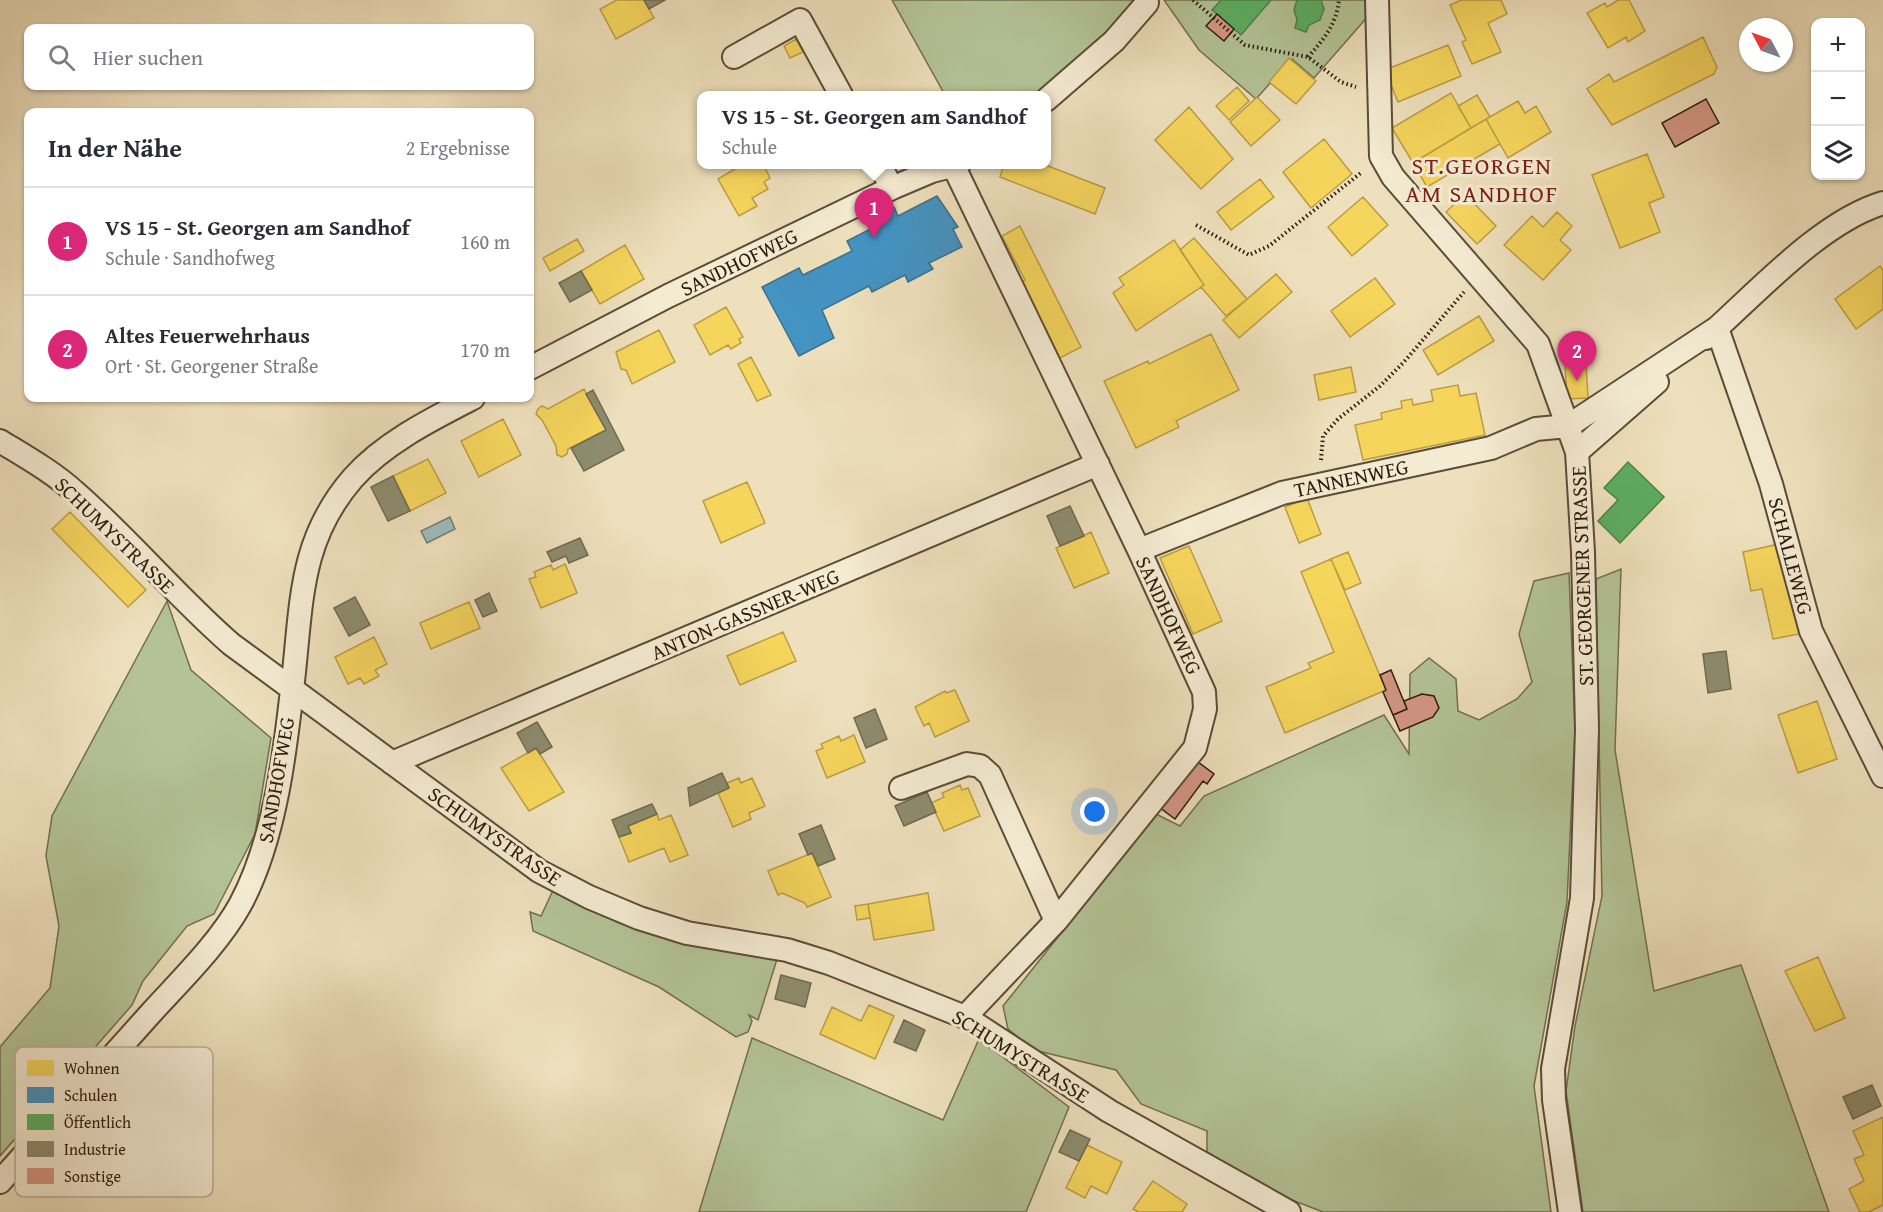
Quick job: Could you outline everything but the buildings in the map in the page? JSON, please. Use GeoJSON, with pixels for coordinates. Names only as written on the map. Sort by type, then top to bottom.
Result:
{"type":"FeatureCollection","features":[{"type":"Feature","properties":{"kind":"street","name":"ST. GEORGENER STRASSE"},"geometry":{"type":"LineString","coordinates":[[1377,0],[1379,149],[1382,156],[1393,177],[1538,344],[1577,452],[1583,552],[1587,729],[1582,887],[1553,1069],[1554,1100],[1570,1212]]}},
{"type":"Feature","properties":{"kind":"street"},"geometry":{"type":"LineString","coordinates":[[1051,96],[1114,41],[1148,3]]}},
{"type":"Feature","properties":{"kind":"street"},"geometry":{"type":"LineString","coordinates":[[734,57],[800,20],[839,91]]}},
{"type":"Feature","properties":{"kind":"street"},"geometry":{"type":"LineString","coordinates":[[881,169],[892,188]]}},
{"type":"Feature","properties":{"kind":"street","name":"SANDHOFWEG"},"geometry":{"type":"LineString","coordinates":[[534,366],[668,296],[892,188],[942,169]]}},
{"type":"Feature","properties":{"kind":"street","name":"SANDHOFWEG"},"geometry":{"type":"LineString","coordinates":[[957,169],[1139,550],[1204,692],[1205,709],[1195,748],[1056,921],[965,1017]]}},
{"type":"Feature","properties":{"kind":"street"},"geometry":{"type":"LineString","coordinates":[[1577,452],[1718,328],[1796,255],[1864,208],[1883,202]]}},
{"type":"Feature","properties":{"kind":"street"},"geometry":{"type":"LineString","coordinates":[[1568,426],[1718,328]]}},
{"type":"Feature","properties":{"kind":"street","name":"SCHALLEWEG"},"geometry":{"type":"LineString","coordinates":[[1718,328],[1772,484],[1811,631],[1883,776]]}},
{"type":"Feature","properties":{"kind":"street","name":"SANDHOFWEG"},"geometry":{"type":"LineString","coordinates":[[121,1047],[198,961],[239,906],[258,866],[270,828],[292,690],[304,574],[315,537],[329,510],[354,477],[386,450],[430,419],[465,402]]}},
{"type":"Feature","properties":{"kind":"street","name":"TANNENWEG"},"geometry":{"type":"LineString","coordinates":[[1139,550],[1282,493],[1491,448],[1536,429],[1568,426]]}},
{"type":"Feature","properties":{"kind":"street","name":"SCHUMYSTRASSE"},"geometry":{"type":"LineString","coordinates":[[0,441],[37,463],[76,493],[192,611],[292,690],[539,870],[589,897],[639,918],[687,933],[787,950],[829,963],[965,1017],[1109,1111],[1289,1212]]}},
{"type":"Feature","properties":{"kind":"street","name":"ANTON-GASSNER-WEG"},"geometry":{"type":"LineString","coordinates":[[392,764],[1098,464]]}},
{"type":"Feature","properties":{"kind":"street"},"geometry":{"type":"LineString","coordinates":[[901,788],[967,764],[980,766],[990,775],[1056,921]]}},
{"type":"Feature","properties":{"kind":"street","name":"SANDHOFWEG"},"geometry":{"type":"LineString","coordinates":[[0,1182],[15,1165]]}},
{"type":"Feature","properties":{"kind":"path"},"geometry":{"type":"LineString","coordinates":[[1193,0],[1245,45],[1308,57],[1341,82],[1379,96]]}},
{"type":"Feature","properties":{"kind":"path"},"geometry":{"type":"LineString","coordinates":[[1308,57],[1326,37],[1337,17],[1339,0]]}},
{"type":"Feature","properties":{"kind":"path"},"geometry":{"type":"LineString","coordinates":[[1196,225],[1249,255],[1269,246],[1382,156]]}},
{"type":"Feature","properties":{"kind":"path"},"geometry":{"type":"LineString","coordinates":[[1313,487],[1322,454],[1323,436],[1338,419],[1380,386],[1403,363],[1479,276]]}},
{"type":"Feature","properties":{"kind":"green space"},"geometry":{"type":"Polygon","coordinates":[[[892,0],[1132,0],[1116,28],[1041,91],[943,91],[892,0]]]}},
{"type":"Feature","properties":{"kind":"green space"},"geometry":{"type":"Polygon","coordinates":[[[1164,0],[1366,0],[1370,14],[1314,78],[1292,59],[1256,99],[1199,50],[1164,0]]]}},
{"type":"Feature","properties":{"kind":"green space"},"geometry":{"type":"Polygon","coordinates":[[[1621,569],[1615,750],[1654,991],[1741,965],[1829,1212],[1583,1212],[1566,1091],[1575,1026],[1602,896],[1596,579],[1621,569]]]}},
{"type":"Feature","properties":{"kind":"green space"},"geometry":{"type":"Polygon","coordinates":[[[1569,573],[1575,730],[1567,902],[1534,1086],[1551,1212],[1323,1212],[1274,1193],[1207,1152],[1207,1131],[1141,1104],[1116,1070],[1034,1050],[1008,1029],[1003,1006],[1156,814],[1180,826],[1204,796],[1384,715],[1409,754],[1410,674],[1429,658],[1456,679],[1458,711],[1479,720],[1517,699],[1532,682],[1519,634],[1534,581],[1569,573]]]}},
{"type":"Feature","properties":{"kind":"green space"},"geometry":{"type":"Polygon","coordinates":[[[167,601],[191,670],[271,738],[255,834],[214,914],[187,926],[143,981],[132,1005],[95,1047],[15,1047],[15,1139],[0,1156],[0,1047],[50,988],[59,926],[46,856],[52,816],[167,601]]]}},
{"type":"Feature","properties":{"kind":"green space"},"geometry":{"type":"Polygon","coordinates":[[[554,888],[619,923],[691,945],[777,959],[758,1020],[749,1015],[752,1021],[748,1032],[736,1037],[659,987],[533,931],[530,912],[541,916],[554,888]]]}},
{"type":"Feature","properties":{"kind":"green space"},"geometry":{"type":"Polygon","coordinates":[[[752,1038],[943,1120],[979,1039],[1069,1107],[1026,1212],[699,1212],[752,1038]]]}},
{"type":"Feature","properties":{"kind":"water"},"geometry":{"type":"Polygon","coordinates":[[[450,517],[455,529],[427,543],[421,531],[450,517]]]}},
{"type":"Feature","properties":{"kind":"place","name":"VS 15 - St. Georgen am Sandhof"},"geometry":{"type":"Point","coordinates":[874,238]}},
{"type":"Feature","properties":{"kind":"place","name":"Altes Feuerwehrhaus"},"geometry":{"type":"Point","coordinates":[1577,381]}},
{"type":"Feature","properties":{"kind":"district","name":"ST.GEORGEN AM SANDHOF"},"geometry":{"type":"Point","coordinates":[1482,179]}}]}
